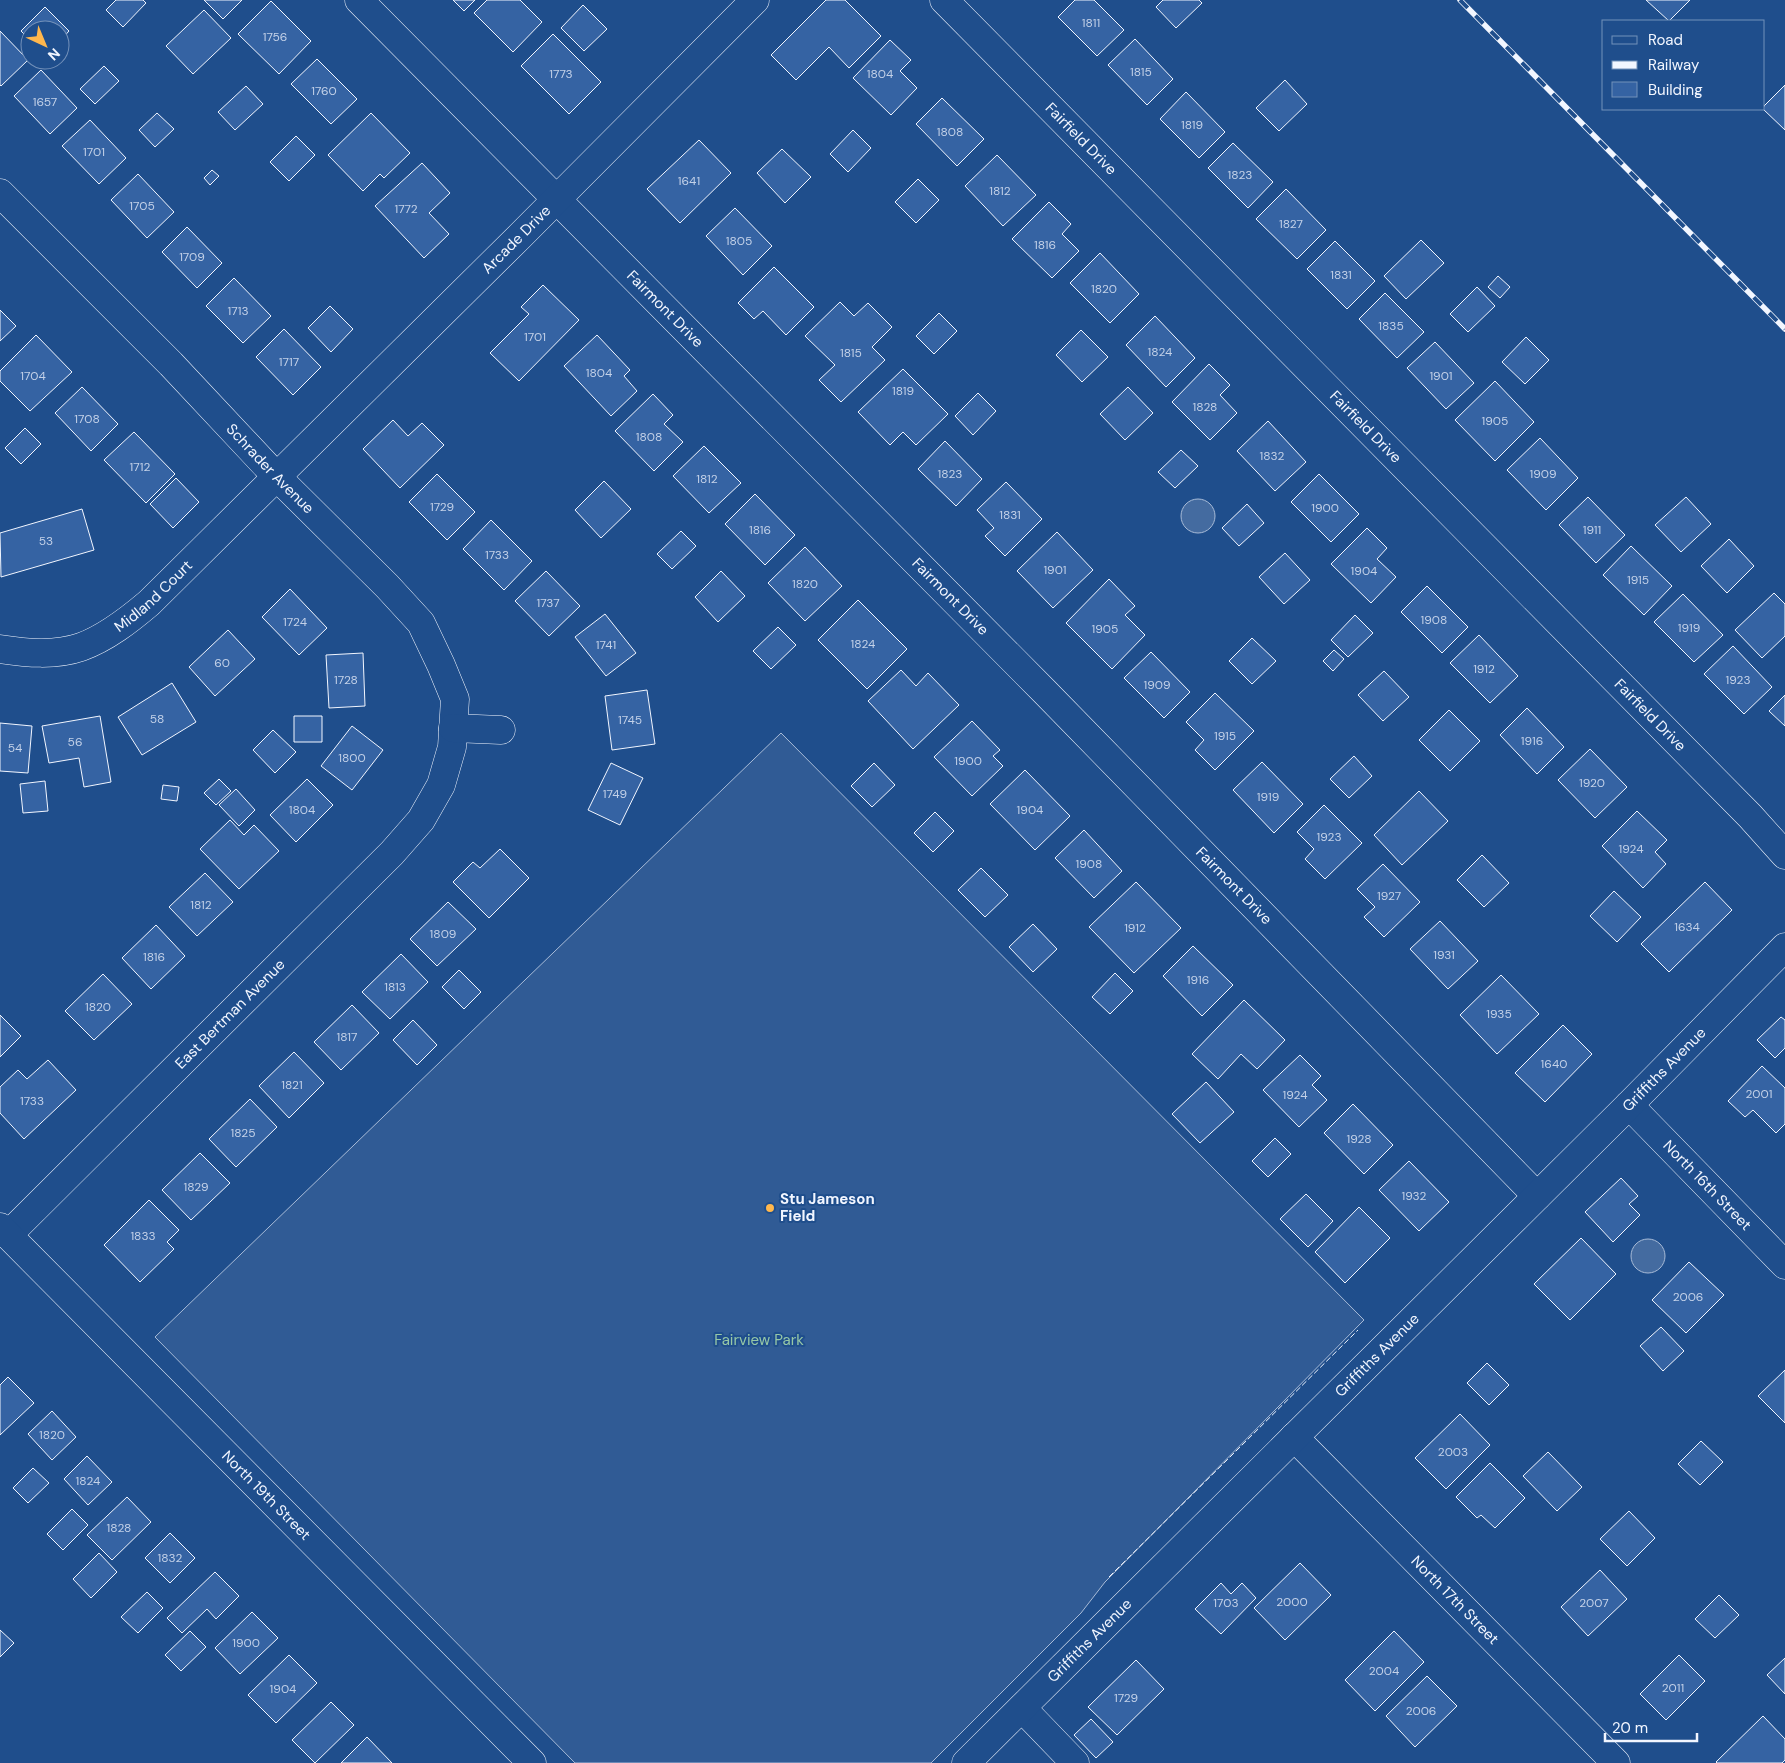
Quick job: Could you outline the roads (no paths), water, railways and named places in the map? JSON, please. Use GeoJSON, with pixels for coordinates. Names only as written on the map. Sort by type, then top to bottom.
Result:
{"type":"FeatureCollection","features":[{"type":"Feature","properties":{"kind":"street","name":"Fairmont Drive"},"geometry":{"type":"LineString","coordinates":[[359,0],[1031,678],[1537,1196]]}},
{"type":"Feature","properties":{"kind":"street","name":"Arcade Drive"},"geometry":{"type":"LineString","coordinates":[[276,476],[557,199],[755,0]]}},
{"type":"Feature","properties":{"kind":"street","name":"Fairfield Drive"},"geometry":{"type":"LineString","coordinates":[[944,0],[1785,854]]}},
{"type":"Feature","properties":{"kind":"street","name":"Schrader Avenue"},"geometry":{"type":"LineString","coordinates":[[0,193],[171,364],[276,476],[387,586],[421,623],[441,664],[455,699],[452,747],[441,785]]}},
{"type":"Feature","properties":{"kind":"street","name":"Midland Court"},"geometry":{"type":"LineString","coordinates":[[0,649],[48,653],[81,647],[121,626],[149,603],[276,476]]}},
{"type":"Feature","properties":{"kind":"street"},"geometry":{"type":"LineString","coordinates":[[453,728],[501,730]]}},
{"type":"Feature","properties":{"kind":"street","name":"East Bertman Avenue"},"geometry":{"type":"LineString","coordinates":[[4,1231],[392,853],[421,820],[441,785]]}},
{"type":"Feature","properties":{"kind":"street","name":"Griffiths Avenue"},"geometry":{"type":"LineString","coordinates":[[966,1763],[1629,1105],[1785,947]]}},
{"type":"Feature","properties":{"kind":"street","name":"North 16th Street"},"geometry":{"type":"LineString","coordinates":[[1629,1105],[1785,1265]]}},
{"type":"Feature","properties":{"kind":"street","name":"North 19th Street"},"geometry":{"type":"LineString","coordinates":[[4,1231],[532,1763]]}},
{"type":"Feature","properties":{"kind":"street","name":"North 17th Street"},"geometry":{"type":"LineString","coordinates":[[1294,1437],[1616,1763]]}},
{"type":"Feature","properties":{"kind":"street"},"geometry":{"type":"LineString","coordinates":[[1022,1708],[1075,1763]]}},
{"type":"Feature","properties":{"kind":"railway"},"geometry":{"type":"LineString","coordinates":[[1460,0],[1785,329]]}},
{"type":"Feature","properties":{"kind":"place","name":"Stu Jameson Field"},"geometry":{"type":"Point","coordinates":[770,1208]}},
{"type":"Feature","properties":{"kind":"park label","name":"Fairview Park"},"geometry":{"type":"Point","coordinates":[759,1340]}}]}
